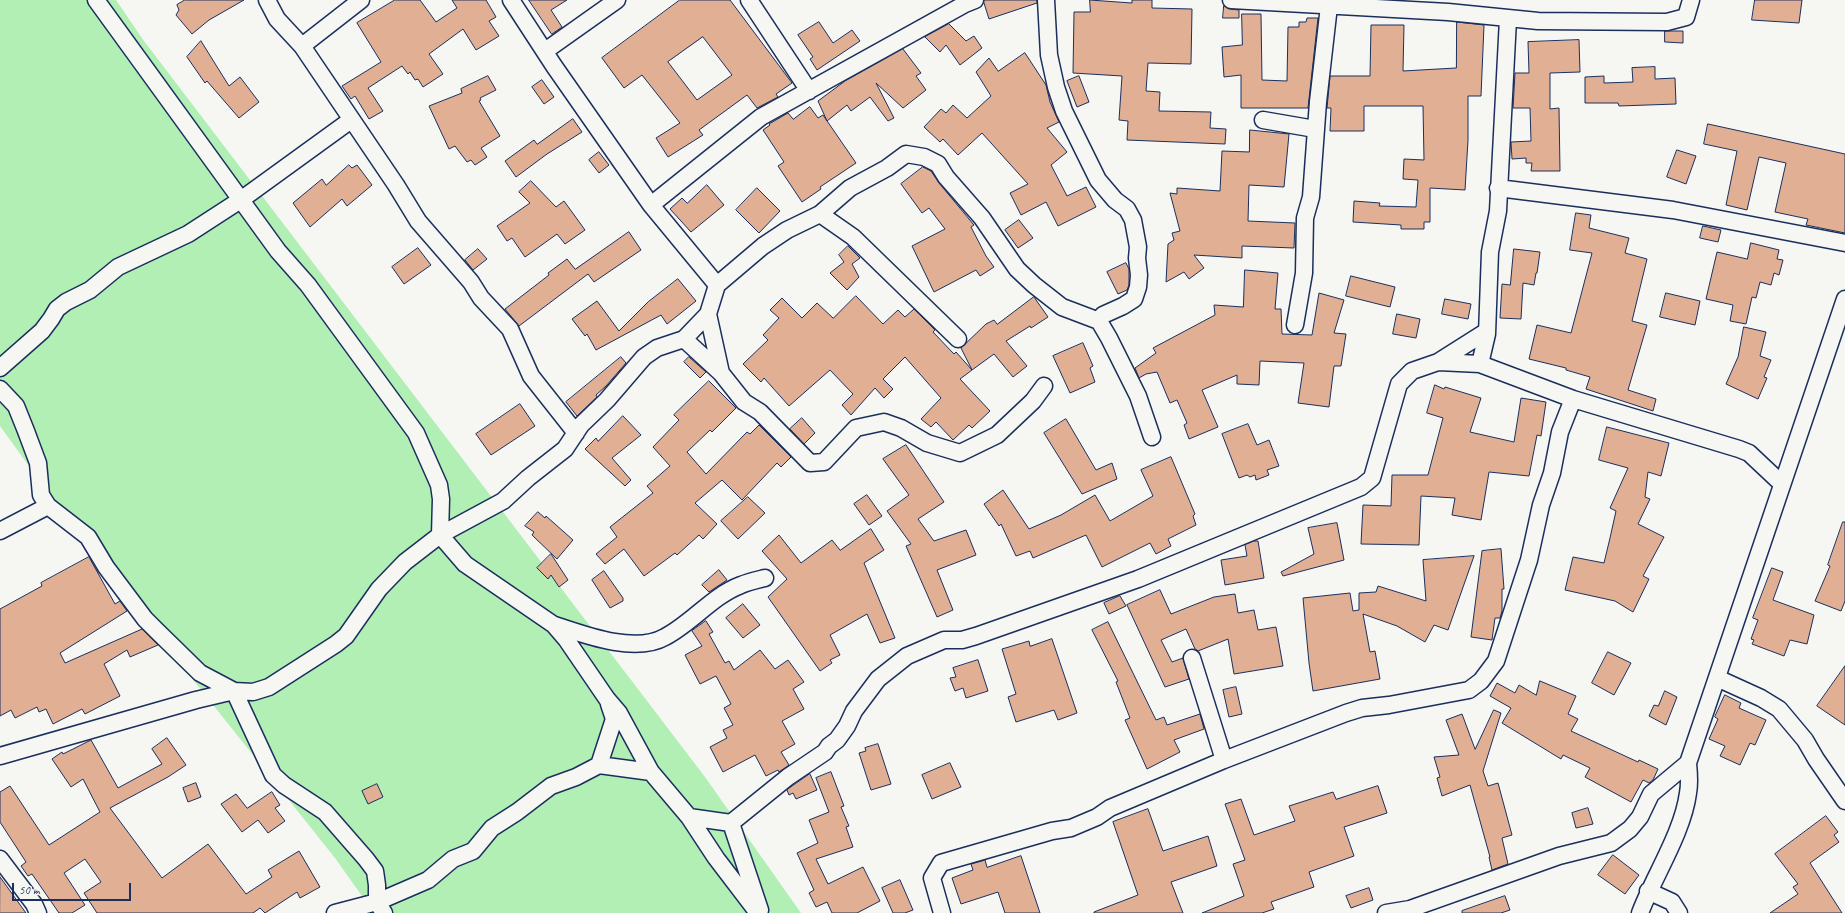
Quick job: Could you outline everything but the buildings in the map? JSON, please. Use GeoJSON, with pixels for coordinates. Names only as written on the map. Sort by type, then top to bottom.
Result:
{"type":"FeatureCollection","features":[{"type":"Feature","properties":{"kind":"street"},"geometry":{"type":"LineString","coordinates":[[96,0],[242,199],[278,251],[312,292],[416,433],[439,485],[441,499],[440,535],[465,564],[554,625],[566,638],[607,699],[619,713],[651,772],[689,817],[716,858],[758,913]]}},
{"type":"Feature","properties":{"kind":"street"},"geometry":{"type":"LineString","coordinates":[[267,0],[277,18],[302,46],[396,185],[418,221],[471,282],[481,298],[510,329],[531,376],[576,433]]}},
{"type":"Feature","properties":{"kind":"street"},"geometry":{"type":"LineString","coordinates":[[302,46],[361,0]]}},
{"type":"Feature","properties":{"kind":"street"},"geometry":{"type":"LineString","coordinates":[[511,0],[651,204],[717,284]]}},
{"type":"Feature","properties":{"kind":"street"},"geometry":{"type":"LineString","coordinates":[[545,51],[617,0]]}},
{"type":"Feature","properties":{"kind":"street"},"geometry":{"type":"LineString","coordinates":[[749,0],[809,91]]}},
{"type":"Feature","properties":{"kind":"street"},"geometry":{"type":"LineString","coordinates":[[1046,0],[1049,55],[1056,86],[1064,111],[1098,180],[1115,200],[1127,209],[1133,220],[1138,247],[1137,258],[1139,275],[1138,287],[1134,299],[1103,315],[1098,321]]}},
{"type":"Feature","properties":{"kind":"street"},"geometry":{"type":"LineString","coordinates":[[1231,0],[1261,0],[1329,6],[1391,8],[1449,6],[1508,19],[1538,21],[1666,22],[1686,16],[1691,0]]}},
{"type":"Feature","properties":{"kind":"street"},"geometry":{"type":"LineString","coordinates":[[651,204],[761,117],[970,1]]}},
{"type":"Feature","properties":{"kind":"street"},"geometry":{"type":"LineString","coordinates":[[1296,325],[1304,273],[1305,218],[1311,197],[1315,129],[1329,6]]}},
{"type":"Feature","properties":{"kind":"street"},"geometry":{"type":"LineString","coordinates":[[1480,364],[1487,331],[1490,296],[1490,252],[1498,211],[1508,19]]}},
{"type":"Feature","properties":{"kind":"street"},"geometry":{"type":"LineString","coordinates":[[0,368],[42,331],[57,309],[66,302],[90,290],[118,267],[188,234],[242,199],[351,120]]}},
{"type":"Feature","properties":{"kind":"street"},"geometry":{"type":"LineString","coordinates":[[1263,120],[1315,129]]}},
{"type":"Feature","properties":{"kind":"street"},"geometry":{"type":"LineString","coordinates":[[0,756],[196,700],[234,691],[253,692],[268,687],[336,644],[346,636],[379,589],[405,562],[440,535],[503,502],[528,478],[565,449],[576,433],[644,357],[657,348],[684,340],[708,314],[717,284],[763,246],[786,230],[820,214],[850,188],[887,168],[906,154],[924,157],[938,164],[946,178],[982,218],[1018,269],[1062,307],[1098,321],[1109,338],[1138,396],[1152,437]]}},
{"type":"Feature","properties":{"kind":"street"},"geometry":{"type":"LineString","coordinates":[[1498,188],[1673,210],[1845,243]]}},
{"type":"Feature","properties":{"kind":"street"},"geometry":{"type":"LineString","coordinates":[[820,214],[853,237],[958,339]]}},
{"type":"Feature","properties":{"kind":"street"},"geometry":{"type":"LineString","coordinates":[[1640,913],[1648,891],[1682,819],[1688,793],[1688,762],[1845,299]]}},
{"type":"Feature","properties":{"kind":"street"},"geometry":{"type":"LineString","coordinates":[[708,314],[722,373]]}},
{"type":"Feature","properties":{"kind":"street"},"geometry":{"type":"LineString","coordinates":[[689,817],[731,823],[788,777],[825,752],[847,726],[854,711],[878,679],[907,656],[944,640],[962,640],[976,636],[1138,579],[1361,487],[1372,478],[1399,384],[1412,371],[1438,362],[1487,331]]}},
{"type":"Feature","properties":{"kind":"street"},"geometry":{"type":"LineString","coordinates":[[684,340],[722,373],[744,402],[760,412],[810,463],[824,462],[856,428],[884,422],[901,428],[927,443],[960,453],[997,435],[1033,401],[1044,386]]}},
{"type":"Feature","properties":{"kind":"street"},"geometry":{"type":"LineString","coordinates":[[1438,362],[1480,364],[1573,399],[1739,449],[1749,454],[1782,484]]}},
{"type":"Feature","properties":{"kind":"street"},"geometry":{"type":"LineString","coordinates":[[0,389],[16,406],[21,418],[38,463],[41,495],[48,506],[88,537],[106,567],[146,619],[200,673],[234,691],[273,775],[284,785],[325,812],[366,859],[375,872],[380,907]]}},
{"type":"Feature","properties":{"kind":"street"},"geometry":{"type":"LineString","coordinates":[[942,913],[932,878],[941,863],[1052,831],[1071,828],[1097,817],[1110,808],[1224,760],[1346,713],[1362,708],[1469,690],[1482,680],[1496,661],[1529,560],[1541,505],[1552,474],[1560,432],[1573,399]]}},
{"type":"Feature","properties":{"kind":"street"},"geometry":{"type":"LineString","coordinates":[[0,531],[48,506]]}},
{"type":"Feature","properties":{"kind":"street"},"geometry":{"type":"LineString","coordinates":[[554,625],[601,640],[624,643],[646,642],[665,638],[716,599],[740,585],[765,578]]}},
{"type":"Feature","properties":{"kind":"street"},"geometry":{"type":"LineString","coordinates":[[1192,658],[1224,760]]}},
{"type":"Feature","properties":{"kind":"street"},"geometry":{"type":"LineString","coordinates":[[196,700],[200,673]]}},
{"type":"Feature","properties":{"kind":"street"},"geometry":{"type":"LineString","coordinates":[[1717,678],[1761,698],[1779,709],[1805,740],[1816,759],[1845,801]]}},
{"type":"Feature","properties":{"kind":"street"},"geometry":{"type":"LineString","coordinates":[[599,765],[614,719],[607,699]]}},
{"type":"Feature","properties":{"kind":"street"},"geometry":{"type":"LineString","coordinates":[[1386,913],[1410,910],[1558,856],[1611,843],[1630,829],[1640,817],[1651,794],[1688,762]]}},
{"type":"Feature","properties":{"kind":"street"},"geometry":{"type":"LineString","coordinates":[[335,913],[380,907],[428,880],[453,859],[473,851],[492,828],[517,812],[547,788],[576,777],[599,765],[651,772]]}},
{"type":"Feature","properties":{"kind":"street"},"geometry":{"type":"LineString","coordinates":[[731,823],[762,913]]}},
{"type":"Feature","properties":{"kind":"street"},"geometry":{"type":"LineString","coordinates":[[0,859],[34,904],[38,913]]}},
{"type":"Feature","properties":{"kind":"street"},"geometry":{"type":"LineString","coordinates":[[1648,891],[1672,902],[1679,913]]}},
{"type":"Feature","properties":{"kind":"green space"},"geometry":{"type":"Polygon","coordinates":[[[0,0],[116,0],[144,41],[705,777],[801,913],[374,913],[335,858],[92,553],[0,426],[0,0]]]}}]}
